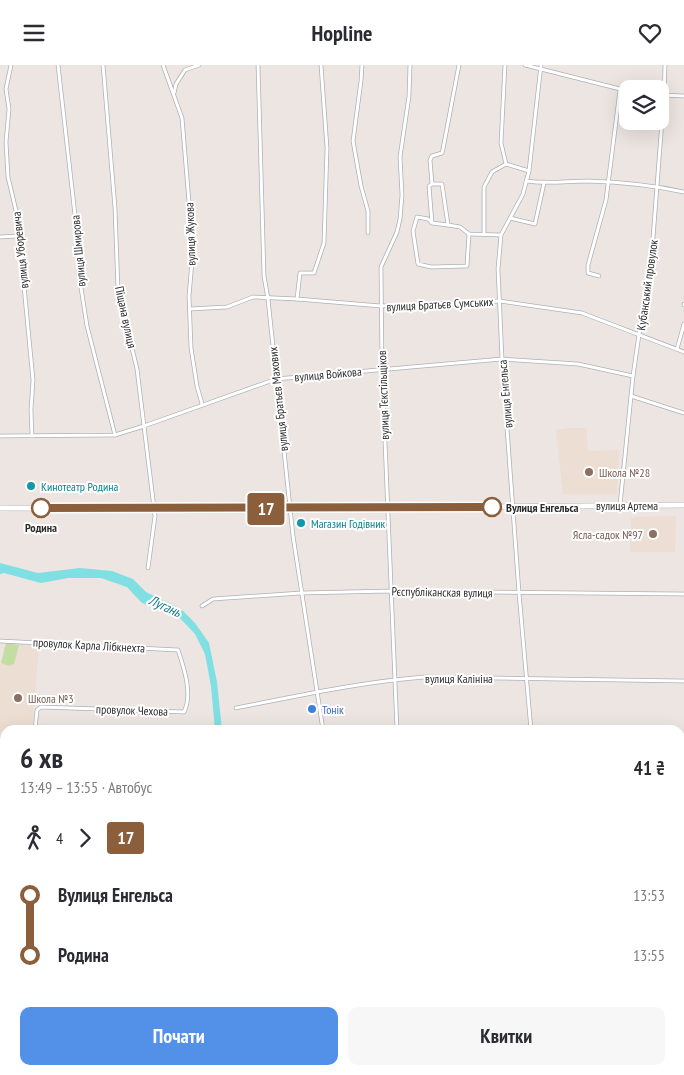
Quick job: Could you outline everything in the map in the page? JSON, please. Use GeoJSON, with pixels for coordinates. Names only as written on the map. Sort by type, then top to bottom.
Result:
{"type":"FeatureCollection","features":[{"type":"Feature","properties":{"kind":"street","name":"вулиця Уборевича"},"geometry":{"type":"LineString","coordinates":[[11,65],[6,89],[9,109],[6,143],[8,177],[17,215],[33,381],[32,436]]}},
{"type":"Feature","properties":{"kind":"street","name":"вулиця Шмирова"},"geometry":{"type":"LineString","coordinates":[[58,65],[71,174],[80,283],[87,326],[115,435]]}},
{"type":"Feature","properties":{"kind":"street","name":"Піщана вулиця"},"geometry":{"type":"LineString","coordinates":[[104,65],[115,208],[118,290],[137,369],[155,516],[148,569]]}},
{"type":"Feature","properties":{"kind":"street","name":"вулиця Жукова"},"geometry":{"type":"LineString","coordinates":[[163,65],[182,118],[193,251],[190,309],[191,348],[202,405]]}},
{"type":"Feature","properties":{"kind":"street"},"geometry":{"type":"LineString","coordinates":[[174,94],[176,84],[185,70],[199,65]]}},
{"type":"Feature","properties":{"kind":"street","name":"вулиця Братьєв Махових"},"geometry":{"type":"LineString","coordinates":[[258,65],[264,276],[290,509],[301,593],[322,725]]}},
{"type":"Feature","properties":{"kind":"street"},"geometry":{"type":"LineString","coordinates":[[297,299],[300,273],[314,273],[324,243],[327,148],[321,65]]}},
{"type":"Feature","properties":{"kind":"street"},"geometry":{"type":"LineString","coordinates":[[362,65],[362,81],[353,141],[361,186],[368,211],[368,233]]}},
{"type":"Feature","properties":{"kind":"street","name":"вулиця Тєкстільщіков"},"geometry":{"type":"LineString","coordinates":[[397,725],[382,369],[381,267],[397,232],[400,219],[402,195],[400,157],[409,96],[410,65]]}},
{"type":"Feature","properties":{"kind":"street"},"geometry":{"type":"LineString","coordinates":[[432,184],[430,160],[432,156],[442,153],[459,65]]}},
{"type":"Feature","properties":{"kind":"street"},"geometry":{"type":"LineString","coordinates":[[505,65],[501,143],[506,164]]}},
{"type":"Feature","properties":{"kind":"street"},"geometry":{"type":"LineString","coordinates":[[525,65],[541,67],[619,90]]}},
{"type":"Feature","properties":{"kind":"street","name":"Кубанський провулок"},"geometry":{"type":"LineString","coordinates":[[664,80],[665,65]]}},
{"type":"Feature","properties":{"kind":"street","name":"вулиця Енгельса"},"geometry":{"type":"LineString","coordinates":[[532,725],[519,593],[502,359],[498,269],[500,235],[523,194],[529,171],[541,67]]}},
{"type":"Feature","properties":{"kind":"street"},"geometry":{"type":"LineString","coordinates":[[669,95],[684,95]]}},
{"type":"Feature","properties":{"kind":"street"},"geometry":{"type":"LineString","coordinates":[[600,276],[588,273],[588,265],[604,210],[619,98]]}},
{"type":"Feature","properties":{"kind":"street","name":"Кубанський провулок"},"geometry":{"type":"LineString","coordinates":[[620,505],[633,376],[653,237],[660,130]]}},
{"type":"Feature","properties":{"kind":"street"},"geometry":{"type":"LineString","coordinates":[[484,235],[484,187],[492,172],[506,164],[529,171]]}},
{"type":"Feature","properties":{"kind":"street"},"geometry":{"type":"LineString","coordinates":[[526,181],[544,183],[559,181],[608,181],[656,186],[684,192]]}},
{"type":"Feature","properties":{"kind":"street"},"geometry":{"type":"LineString","coordinates":[[510,218],[535,224],[544,183]]}},
{"type":"Feature","properties":{"kind":"street"},"geometry":{"type":"LineString","coordinates":[[432,223],[428,186],[442,184],[448,225]]}},
{"type":"Feature","properties":{"kind":"street"},"geometry":{"type":"LineString","coordinates":[[470,234],[467,266],[431,267],[418,264],[413,231],[417,217],[428,219],[432,223],[460,227],[470,234],[500,235]]}},
{"type":"Feature","properties":{"kind":"street"},"geometry":{"type":"LineString","coordinates":[[0,237],[18,236]]}},
{"type":"Feature","properties":{"kind":"street","name":"вулиця Братьєв Сумських"},"geometry":{"type":"LineString","coordinates":[[190,309],[227,307],[253,297],[381,306],[500,301],[582,313],[640,333],[684,352]]}},
{"type":"Feature","properties":{"kind":"street"},"geometry":{"type":"LineString","coordinates":[[677,349],[684,324]]}},
{"type":"Feature","properties":{"kind":"street","name":"вулиця Войкова"},"geometry":{"type":"LineString","coordinates":[[0,436],[115,435],[276,379],[502,359],[578,364],[633,376]]}},
{"type":"Feature","properties":{"kind":"street"},"geometry":{"type":"LineString","coordinates":[[631,396],[684,413]]}},
{"type":"Feature","properties":{"kind":"street","name":"вулиця Артема"},"geometry":{"type":"LineString","coordinates":[[0,507],[290,509],[684,505]]}},
{"type":"Feature","properties":{"kind":"street","name":"Рєспубліканская вулиця"},"geometry":{"type":"LineString","coordinates":[[202,606],[214,599],[301,593],[391,591],[684,594]]}},
{"type":"Feature","properties":{"kind":"street","name":"провулок Карла Лібкнехта"},"geometry":{"type":"LineString","coordinates":[[0,641],[178,650]]}},
{"type":"Feature","properties":{"kind":"street","name":"провулок Чехова"},"geometry":{"type":"LineString","coordinates":[[36,725],[37,710],[41,707],[184,712],[188,703],[183,666],[178,650]]}},
{"type":"Feature","properties":{"kind":"street","name":"вулиця Калініна"},"geometry":{"type":"LineString","coordinates":[[236,708],[394,679],[424,677],[684,681]]}},
{"type":"Feature","properties":{"kind":"shaded area","name":"Школа №28"},"geometry":{"type":"Polygon","coordinates":[[[586,428],[588,451],[619,450],[617,494],[563,494],[556,430],[586,428]]]}},
{"type":"Feature","properties":{"kind":"shaded area","name":"Ясла-садок №97"},"geometry":{"type":"Polygon","coordinates":[[[676,516],[675,552],[630,552],[631,517],[676,516]]]}},
{"type":"Feature","properties":{"kind":"shaded area","name":"Школа №3"},"geometry":{"type":"Polygon","coordinates":[[[6,643],[39,646],[32,725],[0,725],[0,667],[6,643]]]}},
{"type":"Feature","properties":{"kind":"green space"},"geometry":{"type":"Polygon","coordinates":[[[6,643],[19,645],[14,664],[9,666],[1,663],[6,643]]]}},
{"type":"Feature","properties":{"kind":"water","name":"Лугань"},"geometry":{"type":"Polygon","coordinates":[[[0,563],[38,573],[80,568],[112,571],[133,579],[146,592],[181,609],[195,623],[209,643],[217,682],[221,725],[215,725],[211,686],[205,654],[195,634],[179,617],[157,606],[146,605],[127,587],[101,578],[68,578],[41,583],[4,573],[0,574],[0,563]]]}},
{"type":"Feature","properties":{"kind":"bus line","name":"17"},"geometry":{"type":"LineString","coordinates":[[41,508],[290,509],[492,507]]}},
{"type":"Feature","properties":{"kind":"place","name":"Школа №28"},"geometry":{"type":"Point","coordinates":[589,472]}},
{"type":"Feature","properties":{"kind":"place","name":"Кинотеатр Родина"},"geometry":{"type":"Point","coordinates":[31,486]}},
{"type":"Feature","properties":{"kind":"place","name":"Вулиця Енгельса"},"geometry":{"type":"Point","coordinates":[492,507]}},
{"type":"Feature","properties":{"kind":"place","name":"Родина"},"geometry":{"type":"Point","coordinates":[41,508]}},
{"type":"Feature","properties":{"kind":"place","name":"Магазин Годівник"},"geometry":{"type":"Point","coordinates":[301,523]}},
{"type":"Feature","properties":{"kind":"place","name":"Ясла-садок №97"},"geometry":{"type":"Point","coordinates":[653,534]}},
{"type":"Feature","properties":{"kind":"place","name":"Школа №3"},"geometry":{"type":"Point","coordinates":[18,698]}},
{"type":"Feature","properties":{"kind":"place","name":"Тонік"},"geometry":{"type":"Point","coordinates":[312,709]}}]}
